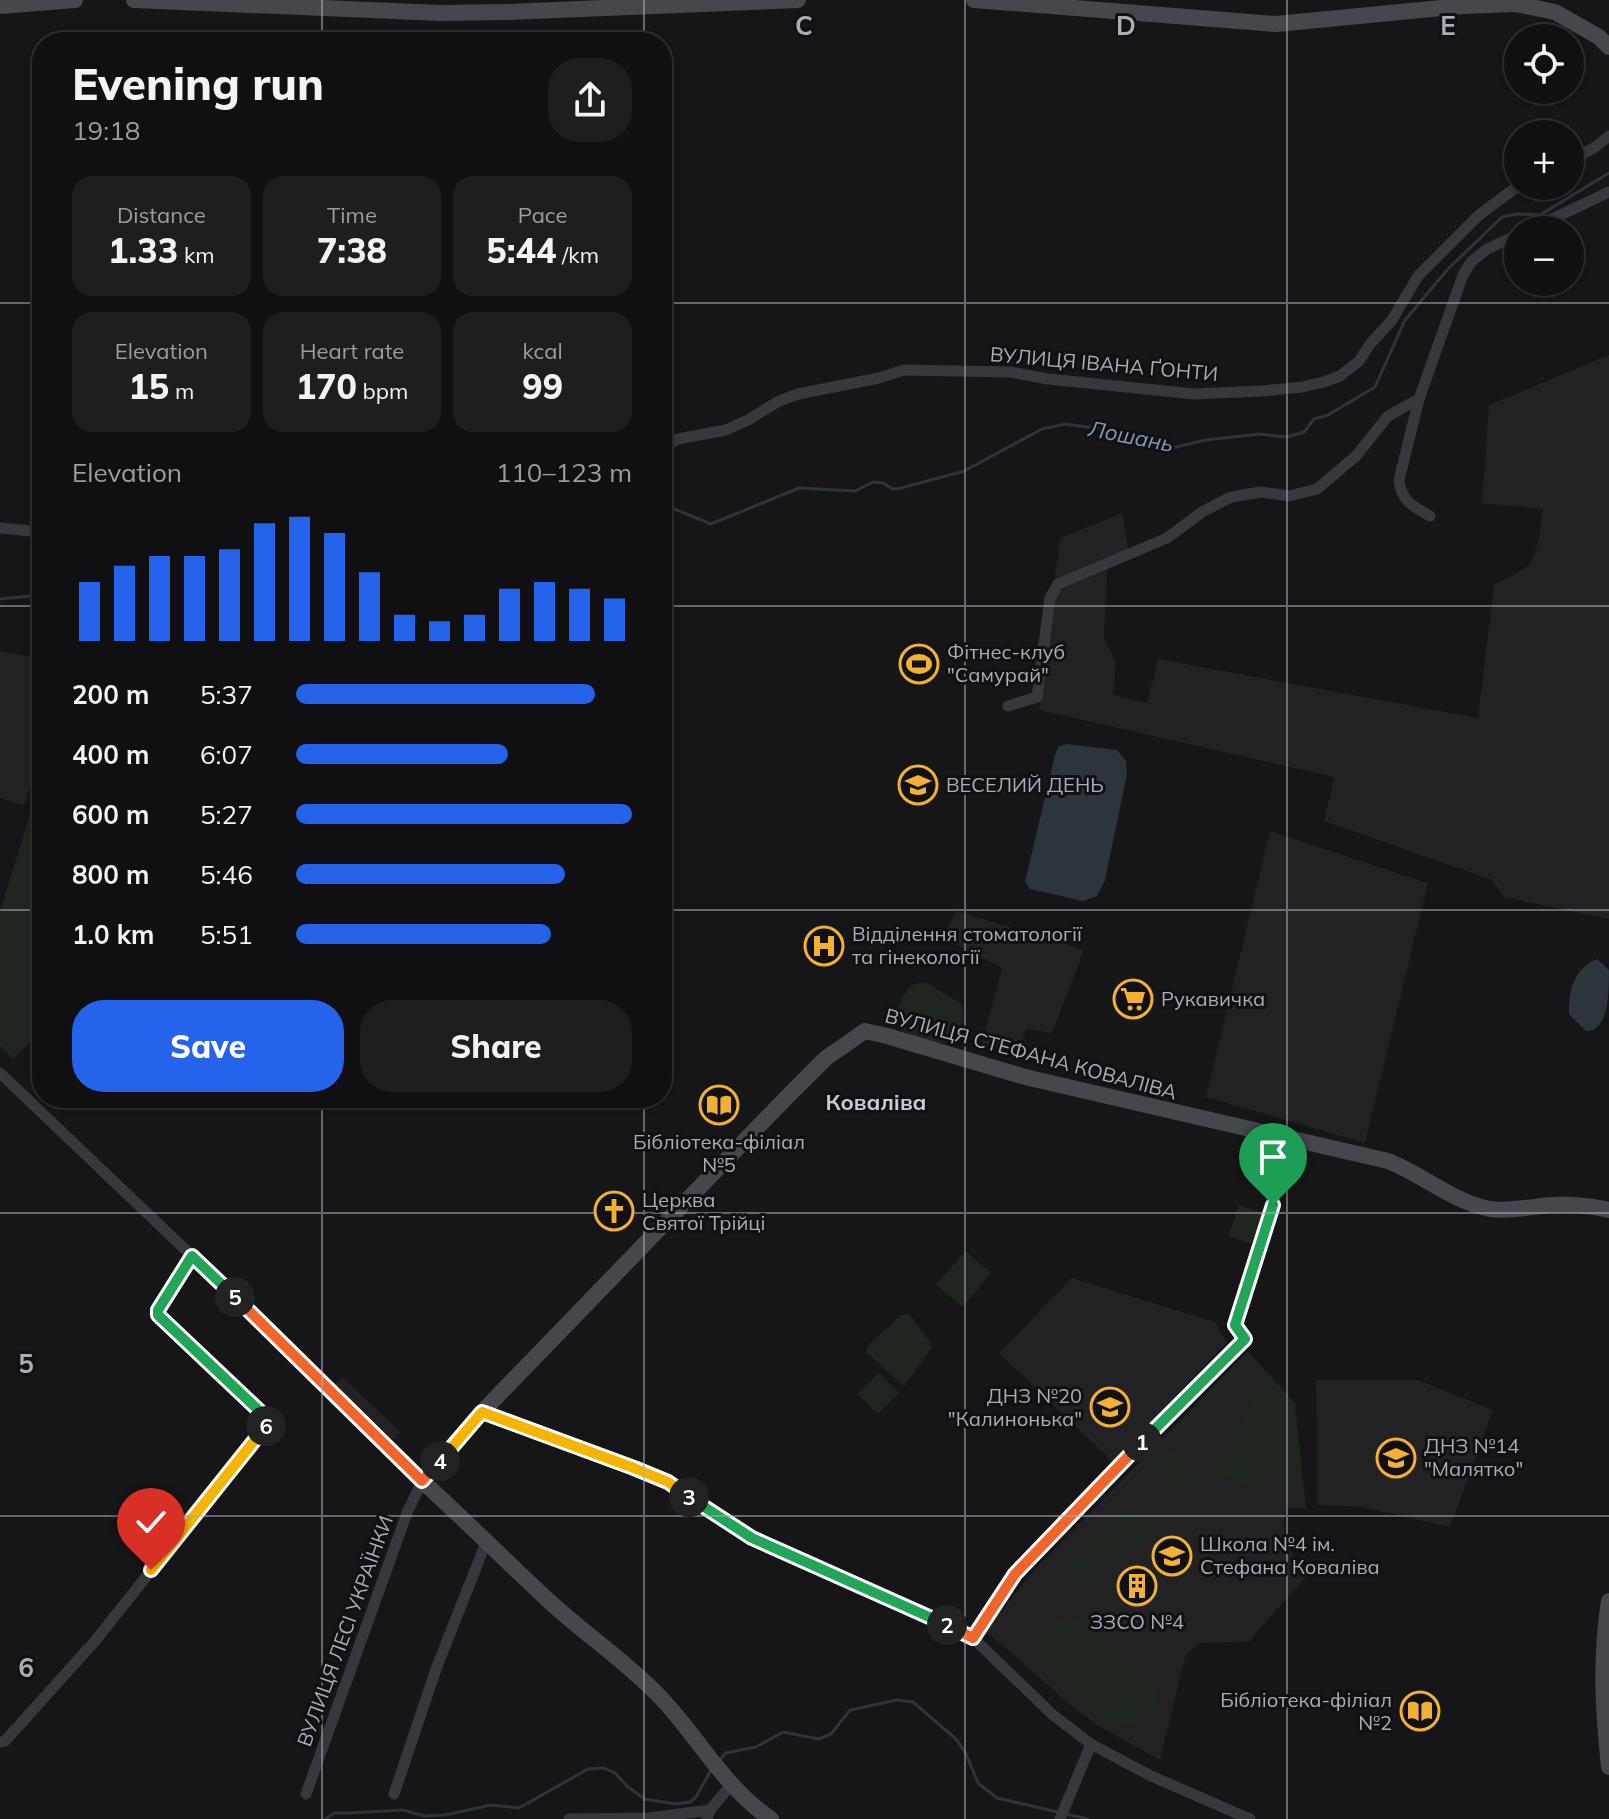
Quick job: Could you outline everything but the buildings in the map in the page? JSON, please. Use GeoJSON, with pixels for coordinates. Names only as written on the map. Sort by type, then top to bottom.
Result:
{"type":"FeatureCollection","features":[{"type":"Feature","properties":{"kind":"street"},"geometry":{"type":"LineString","coordinates":[[0,6],[75,0]]}},
{"type":"Feature","properties":{"kind":"street"},"geometry":{"type":"LineString","coordinates":[[134,0],[480,13],[798,0]]}},
{"type":"Feature","properties":{"kind":"street"},"geometry":{"type":"LineString","coordinates":[[974,0],[1252,24],[1276,24],[1384,7],[1533,6],[1565,16],[1599,37],[1609,47]]}},
{"type":"Feature","properties":{"kind":"street"},"geometry":{"type":"LineString","coordinates":[[1584,153],[1609,136]]}},
{"type":"Feature","properties":{"kind":"street"},"geometry":{"type":"LineString","coordinates":[[1558,216],[1609,192]]}},
{"type":"Feature","properties":{"kind":"street","name":"ВУЛИЦЯ ІВАНА ҐОНТИ"},"geometry":{"type":"LineString","coordinates":[[672,442],[726,430],[798,394],[904,370],[1010,372],[1048,379],[1194,394],[1262,391],[1324,382],[1340,376],[1359,361],[1392,320],[1418,276],[1479,215],[1504,196]]}},
{"type":"Feature","properties":{"kind":"street"},"geometry":{"type":"LineString","coordinates":[[1430,516],[1404,499],[1400,489],[1402,467],[1419,399],[1455,294],[1471,262],[1487,249],[1504,241]]}},
{"type":"Feature","properties":{"kind":"street"},"geometry":{"type":"LineString","coordinates":[[1008,706],[1037,697],[1050,598],[1058,584],[1167,538],[1202,512],[1231,497],[1261,492],[1289,496],[1317,489],[1356,456],[1388,416],[1419,399]]}},
{"type":"Feature","properties":{"kind":"street"},"geometry":{"type":"LineString","coordinates":[[0,528],[32,531]]}},
{"type":"Feature","properties":{"kind":"street","name":"ВУЛИЦЯ СТЕФАНА КОВАЛІВА"},"geometry":{"type":"LineString","coordinates":[[422,1481],[482,1412],[826,1058],[865,1031],[1025,1077],[1388,1161],[1409,1169],[1458,1197],[1489,1209],[1572,1205],[1609,1210]]}},
{"type":"Feature","properties":{"kind":"street"},"geometry":{"type":"LineString","coordinates":[[0,1073],[32,1104]]}},
{"type":"Feature","properties":{"kind":"street"},"geometry":{"type":"LineString","coordinates":[[37,1108],[326,1384],[422,1481],[552,1603],[621,1660],[662,1699],[721,1773],[755,1808],[771,1819]]}},
{"type":"Feature","properties":{"kind":"street"},"geometry":{"type":"LineString","coordinates":[[973,1638],[1015,1574],[1245,1339],[1235,1325],[1273,1205],[1289,1139]]}},
{"type":"Feature","properties":{"kind":"street"},"geometry":{"type":"LineString","coordinates":[[0,1742],[5,1741],[95,1641],[270,1421],[160,1320],[158,1310],[192,1256]]}},
{"type":"Feature","properties":{"kind":"street"},"geometry":{"type":"LineString","coordinates":[[482,1412],[668,1482],[752,1538],[973,1638],[1053,1715],[1091,1744],[1151,1776],[1249,1819]]}},
{"type":"Feature","properties":{"kind":"street","name":"ВУЛИЦЯ ЛЕСІ УКРАЇНКИ"},"geometry":{"type":"LineString","coordinates":[[306,1794],[402,1527],[422,1481]]}},
{"type":"Feature","properties":{"kind":"street"},"geometry":{"type":"LineString","coordinates":[[394,1794],[436,1669],[487,1540]]}},
{"type":"Feature","properties":{"kind":"street"},"geometry":{"type":"LineString","coordinates":[[1609,1601],[1603,1640],[1602,1688],[1609,1767]]}},
{"type":"Feature","properties":{"kind":"street"},"geometry":{"type":"LineString","coordinates":[[1060,1819],[1091,1744]]}},
{"type":"Feature","properties":{"kind":"street"},"geometry":{"type":"LineString","coordinates":[[569,1819],[709,1814],[721,1773]]}},
{"type":"Feature","properties":{"kind":"shaded area"},"geometry":{"type":"Polygon","coordinates":[[[1609,355],[1609,919],[1504,897],[1492,880],[1324,821],[1334,777],[1039,710],[1060,538],[1122,513],[1130,559],[1107,570],[1104,638],[1116,662],[1113,695],[1147,703],[1158,659],[1478,718],[1494,585],[1529,566],[1538,543],[1543,509],[1482,503],[1489,405],[1609,355]]]}},
{"type":"Feature","properties":{"kind":"shaded area"},"geometry":{"type":"Polygon","coordinates":[[[0,651],[32,657],[32,780],[24,806],[0,798],[0,651]]]}},
{"type":"Feature","properties":{"kind":"shaded area"},"geometry":{"type":"Polygon","coordinates":[[[1066,744],[1117,750],[1126,761],[1127,774],[1105,880],[1097,896],[1083,901],[1030,889],[1025,882],[1055,755],[1058,747],[1066,744]]]}},
{"type":"Feature","properties":{"kind":"shaded area"},"geometry":{"type":"Polygon","coordinates":[[[32,808],[32,1040],[13,1059],[0,1046],[0,912],[32,808]]]}},
{"type":"Feature","properties":{"kind":"shaded area"},"geometry":{"type":"Polygon","coordinates":[[[1270,831],[1428,883],[1365,1143],[1206,1097],[1270,831]]]}},
{"type":"Feature","properties":{"kind":"shaded area"},"geometry":{"type":"Polygon","coordinates":[[[957,911],[1084,950],[1052,1033],[1026,1029],[1018,1053],[982,1043],[1002,968],[942,937],[957,911]]]}},
{"type":"Feature","properties":{"kind":"shaded area"},"geometry":{"type":"Polygon","coordinates":[[[1597,959],[1609,970],[1608,998],[1599,1025],[1586,1031],[1569,1014],[1570,997],[1578,974],[1597,959]]]}},
{"type":"Feature","properties":{"kind":"shaded area"},"geometry":{"type":"Polygon","coordinates":[[[927,983],[962,1004],[964,1019],[956,1039],[945,1043],[934,1042],[913,1036],[898,1026],[896,1013],[899,1005],[911,985],[927,983]]]}},
{"type":"Feature","properties":{"kind":"shaded area"},"geometry":{"type":"Polygon","coordinates":[[[1239,1205],[1262,1213],[1251,1244],[1228,1236],[1239,1205]]]}},
{"type":"Feature","properties":{"kind":"shaded area"},"geometry":{"type":"Polygon","coordinates":[[[965,1251],[991,1273],[963,1307],[936,1285],[965,1251]]]}},
{"type":"Feature","properties":{"kind":"shaded area","name":"ДНЗ №20 \"Калинонька\""},"geometry":{"type":"Polygon","coordinates":[[[1072,1278],[1215,1322],[1227,1342],[1113,1462],[999,1353],[1072,1278]]]}},
{"type":"Feature","properties":{"kind":"shaded area"},"geometry":{"type":"Polygon","coordinates":[[[909,1314],[933,1346],[904,1386],[867,1353],[867,1347],[901,1315],[909,1314]]]}},
{"type":"Feature","properties":{"kind":"shaded area","name":"Школа №4 ім. Стефана Коваліва"},"geometry":{"type":"Polygon","coordinates":[[[1248,1351],[1295,1403],[1306,1509],[1287,1508],[1284,1542],[1308,1575],[1248,1642],[1198,1643],[1185,1657],[1160,1760],[1076,1710],[986,1631],[1034,1570],[1248,1351]]]}},
{"type":"Feature","properties":{"kind":"shaded area"},"geometry":{"type":"Polygon","coordinates":[[[879,1373],[899,1393],[878,1414],[857,1394],[879,1373]]]}},
{"type":"Feature","properties":{"kind":"shaded area"},"geometry":{"type":"Polygon","coordinates":[[[1265,1376],[1272,1378],[1294,1403],[1302,1492],[1277,1471],[1259,1493],[1207,1468],[1240,1428],[1251,1405],[1246,1396],[1265,1376]]]}},
{"type":"Feature","properties":{"kind":"shaded area"},"geometry":{"type":"Polygon","coordinates":[[[342,1377],[401,1432],[394,1440],[335,1385],[342,1377]]]}},
{"type":"Feature","properties":{"kind":"shaded area","name":"ДНЗ №14 \"Малятко\""},"geometry":{"type":"Polygon","coordinates":[[[1316,1380],[1418,1380],[1493,1410],[1450,1527],[1362,1507],[1317,1505],[1316,1380]]]}},
{"type":"Feature","properties":{"kind":"shaded area"},"geometry":{"type":"Polygon","coordinates":[[[1171,1449],[1200,1477],[1181,1497],[1152,1469],[1171,1449]]]}},
{"type":"Feature","properties":{"kind":"shaded area"},"geometry":{"type":"Polygon","coordinates":[[[1130,1501],[1155,1526],[1135,1546],[1110,1521],[1130,1501]]]}},
{"type":"Feature","properties":{"kind":"shaded area"},"geometry":{"type":"Polygon","coordinates":[[[1104,1525],[1130,1550],[1110,1571],[1084,1545],[1104,1525]]]}},
{"type":"Feature","properties":{"kind":"shaded area"},"geometry":{"type":"Polygon","coordinates":[[[1079,1552],[1105,1574],[1091,1590],[1065,1568],[1079,1552]]]}},
{"type":"Feature","properties":{"kind":"shaded area"},"geometry":{"type":"Polygon","coordinates":[[[1070,1617],[1091,1627],[1119,1648],[1152,1682],[1156,1698],[1154,1706],[1143,1719],[1127,1724],[1111,1721],[1063,1683],[1042,1661],[1039,1645],[1044,1632],[1055,1622],[1070,1617]]]}},
{"type":"Feature","properties":{"kind":"waterway","name":"Лошань"},"geometry":{"type":"LineString","coordinates":[[672,508],[711,524],[799,488],[855,491],[873,482],[893,489],[901,488],[964,471],[1042,429],[1065,424],[1154,436],[1165,446],[1176,447],[1206,440],[1259,434],[1287,437],[1304,432],[1314,419],[1328,415],[1375,387],[1405,320],[1448,269],[1502,217],[1540,215],[1609,173]]}},
{"type":"Feature","properties":{"kind":"waterway","name":"Лошань"},"geometry":{"type":"LineString","coordinates":[[0,599],[32,596]]}},
{"type":"Feature","properties":{"kind":"waterway"},"geometry":{"type":"LineString","coordinates":[[719,1761],[726,1753],[756,1747],[783,1732],[819,1739],[831,1734],[850,1710],[897,1700],[913,1702],[957,1740],[978,1783],[997,1798],[1088,1819]]}},
{"type":"Feature","properties":{"kind":"waterway"},"geometry":{"type":"LineString","coordinates":[[325,1819],[335,1813],[403,1810],[424,1816],[445,1815],[491,1805],[519,1808],[588,1769],[604,1768],[615,1773],[645,1799],[676,1804],[690,1802],[696,1797],[711,1770]]}},
{"type":"Feature","properties":{"kind":"place","name":"Фітнес-клуб \"Самурай\""},"geometry":{"type":"Point","coordinates":[919,664]}},
{"type":"Feature","properties":{"kind":"place","name":"ВЕСЕЛИЙ ДЕНЬ"},"geometry":{"type":"Point","coordinates":[918,785]}},
{"type":"Feature","properties":{"kind":"place","name":"Відділення стоматології та гінекології"},"geometry":{"type":"Point","coordinates":[824,946]}},
{"type":"Feature","properties":{"kind":"place","name":"Рукавичка"},"geometry":{"type":"Point","coordinates":[1133,999]}},
{"type":"Feature","properties":{"kind":"place","name":"Бібліотека-філіал №5"},"geometry":{"type":"Point","coordinates":[719,1105]}},
{"type":"Feature","properties":{"kind":"place","name":"Церква Святої Трійці"},"geometry":{"type":"Point","coordinates":[614,1211]}},
{"type":"Feature","properties":{"kind":"place","name":"ДНЗ №20 \"Калинонька\""},"geometry":{"type":"Point","coordinates":[1110,1407]}},
{"type":"Feature","properties":{"kind":"place","name":"ДНЗ №14 \"Малятко\""},"geometry":{"type":"Point","coordinates":[1396,1458]}},
{"type":"Feature","properties":{"kind":"place","name":"Школа №4 ім. Стефана Коваліва"},"geometry":{"type":"Point","coordinates":[1172,1556]}},
{"type":"Feature","properties":{"kind":"place","name":"ЗЗСО №4"},"geometry":{"type":"Point","coordinates":[1137,1586]}},
{"type":"Feature","properties":{"kind":"place","name":"Бібліотека-філіал №2"},"geometry":{"type":"Point","coordinates":[1420,1711]}},
{"type":"Feature","properties":{"kind":"district","name":"Коваліва"},"geometry":{"type":"Point","coordinates":[876,1102]}},
{"type":"Feature","properties":{"kind":"route"},"geometry":{"type":"LineString","coordinates":[[151,1570],[270,1421],[160,1320],[158,1310],[192,1256],[422,1481],[482,1412],[668,1482],[752,1538],[973,1638],[1015,1574],[1245,1339],[1235,1325],[1273,1205]]}}]}
